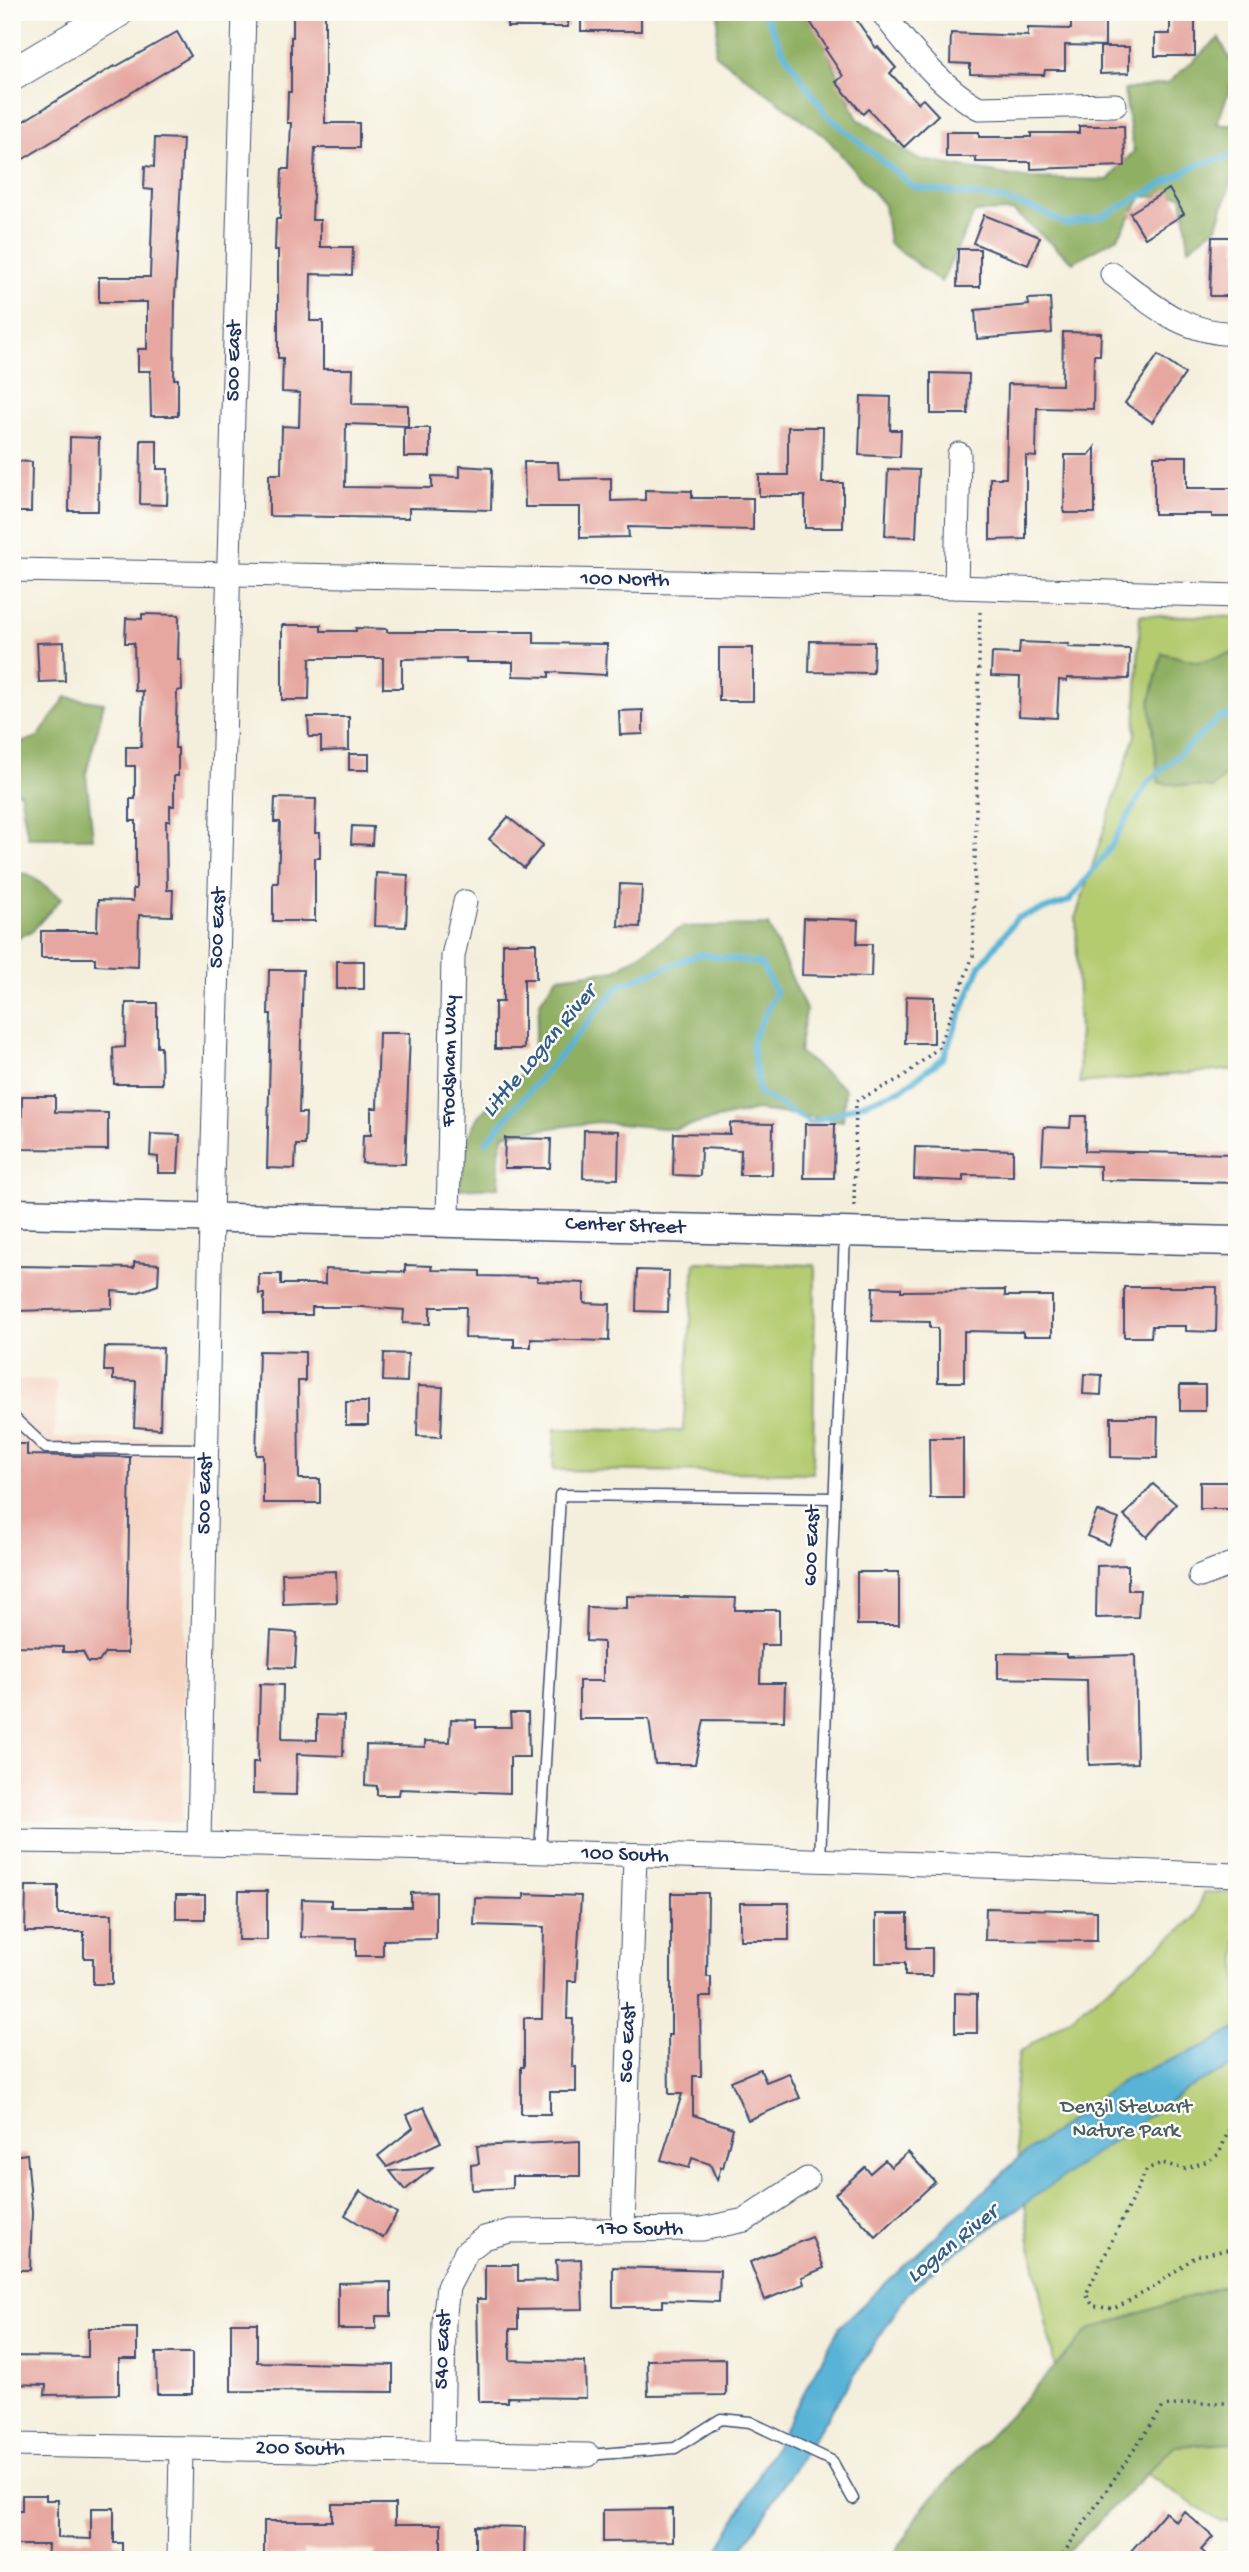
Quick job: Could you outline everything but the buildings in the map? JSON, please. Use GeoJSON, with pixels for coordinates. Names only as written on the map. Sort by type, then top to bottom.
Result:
{"type":"FeatureCollection","features":[{"type":"Feature","properties":{"kind":"main road"},"geometry":{"type":"LineString","coordinates":[[12,75],[117,12]]}},
{"type":"Feature","properties":{"kind":"street","name":"500 East"},"geometry":{"type":"LineString","coordinates":[[199,1843],[211,1218],[244,12]]}},
{"type":"Feature","properties":{"kind":"street"},"geometry":{"type":"LineString","coordinates":[[882,12],[959,97],[979,108],[1115,105]]}},
{"type":"Feature","properties":{"kind":"street"},"geometry":{"type":"LineString","coordinates":[[1112,274],[1169,317],[1212,333],[1237,334]]}},
{"type":"Feature","properties":{"kind":"street"},"geometry":{"type":"LineString","coordinates":[[956,587],[958,453]]}},
{"type":"Feature","properties":{"kind":"street","name":"100 North"},"geometry":{"type":"LineString","coordinates":[[12,570],[956,587],[1237,596]]}},
{"type":"Feature","properties":{"kind":"street","name":"Frodsham Way"},"geometry":{"type":"LineString","coordinates":[[448,1222],[453,956],[465,902]]}},
{"type":"Feature","properties":{"kind":"street","name":"Center Street"},"geometry":{"type":"LineString","coordinates":[[12,1213],[1237,1241]]}},
{"type":"Feature","properties":{"kind":"street"},"geometry":{"type":"LineString","coordinates":[[1200,1576],[1237,1562]]}},
{"type":"Feature","properties":{"kind":"street","name":"100 South"},"geometry":{"type":"LineString","coordinates":[[12,1841],[199,1843],[820,1860],[1237,1875]]}},
{"type":"Feature","properties":{"kind":"street","name":"560 East"},"geometry":{"type":"LineString","coordinates":[[623,2229],[635,1856]]}},
{"type":"Feature","properties":{"kind":"street","name":"170 South"},"geometry":{"type":"LineString","coordinates":[[466,2252],[484,2238],[510,2231],[702,2229],[745,2220],[807,2179]]}},
{"type":"Feature","properties":{"kind":"street","name":"540 East"},"geometry":{"type":"LineString","coordinates":[[442,2452],[445,2309],[448,2287],[466,2252]]}},
{"type":"Feature","properties":{"kind":"street","name":"200 South"},"geometry":{"type":"LineString","coordinates":[[12,2445],[589,2455]]}},
{"type":"Feature","properties":{"kind":"street"},"geometry":{"type":"LineString","coordinates":[[179,2560],[181,2448]]}},
{"type":"Feature","properties":{"kind":"lane","name":"600 East"},"geometry":{"type":"LineString","coordinates":[[820,1860],[845,1233]]}},
{"type":"Feature","properties":{"kind":"lane"},"geometry":{"type":"LineString","coordinates":[[12,1416],[47,1448],[206,1448]]}},
{"type":"Feature","properties":{"kind":"lane"},"geometry":{"type":"LineString","coordinates":[[540,1853],[560,1495],[834,1498]]}},
{"type":"Feature","properties":{"kind":"lane"},"geometry":{"type":"LineString","coordinates":[[589,2455],[675,2448],[721,2419],[750,2422],[832,2461],[853,2499]]}},
{"type":"Feature","properties":{"kind":"path"},"geometry":{"type":"LineString","coordinates":[[854,1206],[856,1101],[903,1077],[938,1048],[973,956],[980,612]]}},
{"type":"Feature","properties":{"kind":"path"},"geometry":{"type":"LineString","coordinates":[[1237,2110],[1219,2154],[1208,2161],[1184,2169],[1162,2163],[1147,2169],[1086,2294],[1093,2306],[1114,2309],[1154,2287],[1196,2256],[1237,2248]]}},
{"type":"Feature","properties":{"kind":"path"},"geometry":{"type":"LineString","coordinates":[[1059,2560],[1163,2407],[1191,2403],[1237,2403]]}},
{"type":"Feature","properties":{"kind":"shaded area"},"geometry":{"type":"Polygon","coordinates":[[[12,1379],[56,1380],[55,1438],[188,1439],[182,1822],[12,1820],[12,1379]]]}},
{"type":"Feature","properties":{"kind":"green space"},"geometry":{"type":"Polygon","coordinates":[[[719,12],[802,12],[820,33],[857,118],[917,159],[1024,178],[1108,180],[1134,151],[1124,90],[1168,83],[1219,38],[1236,71],[1217,124],[1237,126],[1237,162],[1217,227],[1189,248],[1182,195],[1142,197],[1118,237],[1073,262],[1013,211],[975,212],[941,282],[889,243],[884,205],[827,138],[715,54],[719,12]]]}},
{"type":"Feature","properties":{"kind":"green space"},"geometry":{"type":"Polygon","coordinates":[[[1140,615],[1237,617],[1237,1069],[1080,1083],[1076,916],[1135,735],[1140,615]]]}},
{"type":"Feature","properties":{"kind":"green space"},"geometry":{"type":"Polygon","coordinates":[[[1237,652],[1237,763],[1213,788],[1159,783],[1150,701],[1162,653],[1198,662],[1237,652]]]}},
{"type":"Feature","properties":{"kind":"green space"},"geometry":{"type":"Polygon","coordinates":[[[66,697],[104,703],[86,774],[93,838],[28,838],[20,792],[12,792],[12,746],[38,737],[66,697]]]}},
{"type":"Feature","properties":{"kind":"green space"},"geometry":{"type":"Polygon","coordinates":[[[12,873],[28,874],[62,898],[32,931],[12,940],[12,873]]]}},
{"type":"Feature","properties":{"kind":"green space"},"geometry":{"type":"Polygon","coordinates":[[[768,925],[806,1010],[799,1052],[845,1089],[843,1121],[756,1110],[674,1129],[598,1122],[504,1134],[499,1153],[499,1187],[457,1189],[459,1154],[478,1116],[531,1065],[540,1002],[557,977],[616,970],[682,927],[768,925]]]}},
{"type":"Feature","properties":{"kind":"green space"},"geometry":{"type":"Polygon","coordinates":[[[695,1262],[815,1265],[813,1473],[553,1470],[555,1429],[683,1431],[695,1262]]]}},
{"type":"Feature","properties":{"kind":"green space","name":"Denzil Stewart Nature Park"},"geometry":{"type":"Polygon","coordinates":[[[1204,1892],[1237,1893],[1237,2521],[1221,2522],[1148,2475],[1098,2469],[1056,2372],[1030,2241],[1012,2111],[1019,2053],[1073,2016],[1195,1918],[1204,1892]]]}},
{"type":"Feature","properties":{"kind":"green space"},"geometry":{"type":"Polygon","coordinates":[[[1237,2281],[1237,2443],[1174,2446],[1060,2560],[891,2560],[924,2506],[1089,2330],[1237,2281]]]}},
{"type":"Feature","properties":{"kind":"water","name":"Logan River"},"geometry":{"type":"Polygon","coordinates":[[[1237,2028],[1237,2064],[1187,2089],[941,2263],[907,2294],[735,2560],[713,2560],[840,2326],[1019,2158],[1125,2079],[1207,2045],[1237,2028]]]}},
{"type":"Feature","properties":{"kind":"waterway"},"geometry":{"type":"LineString","coordinates":[[764,12],[783,51],[827,115],[914,187],[1000,199],[1037,210],[1066,224],[1104,216],[1199,164],[1237,155]]}},
{"type":"Feature","properties":{"kind":"waterway","name":"Little Logan River"},"geometry":{"type":"LineString","coordinates":[[486,1142],[620,985],[700,954],[761,964],[776,992],[752,1041],[759,1093],[811,1123],[902,1089],[943,1058],[980,966],[1017,918],[1069,901],[1108,851],[1148,782],[1220,718],[1237,713]]}}]}
